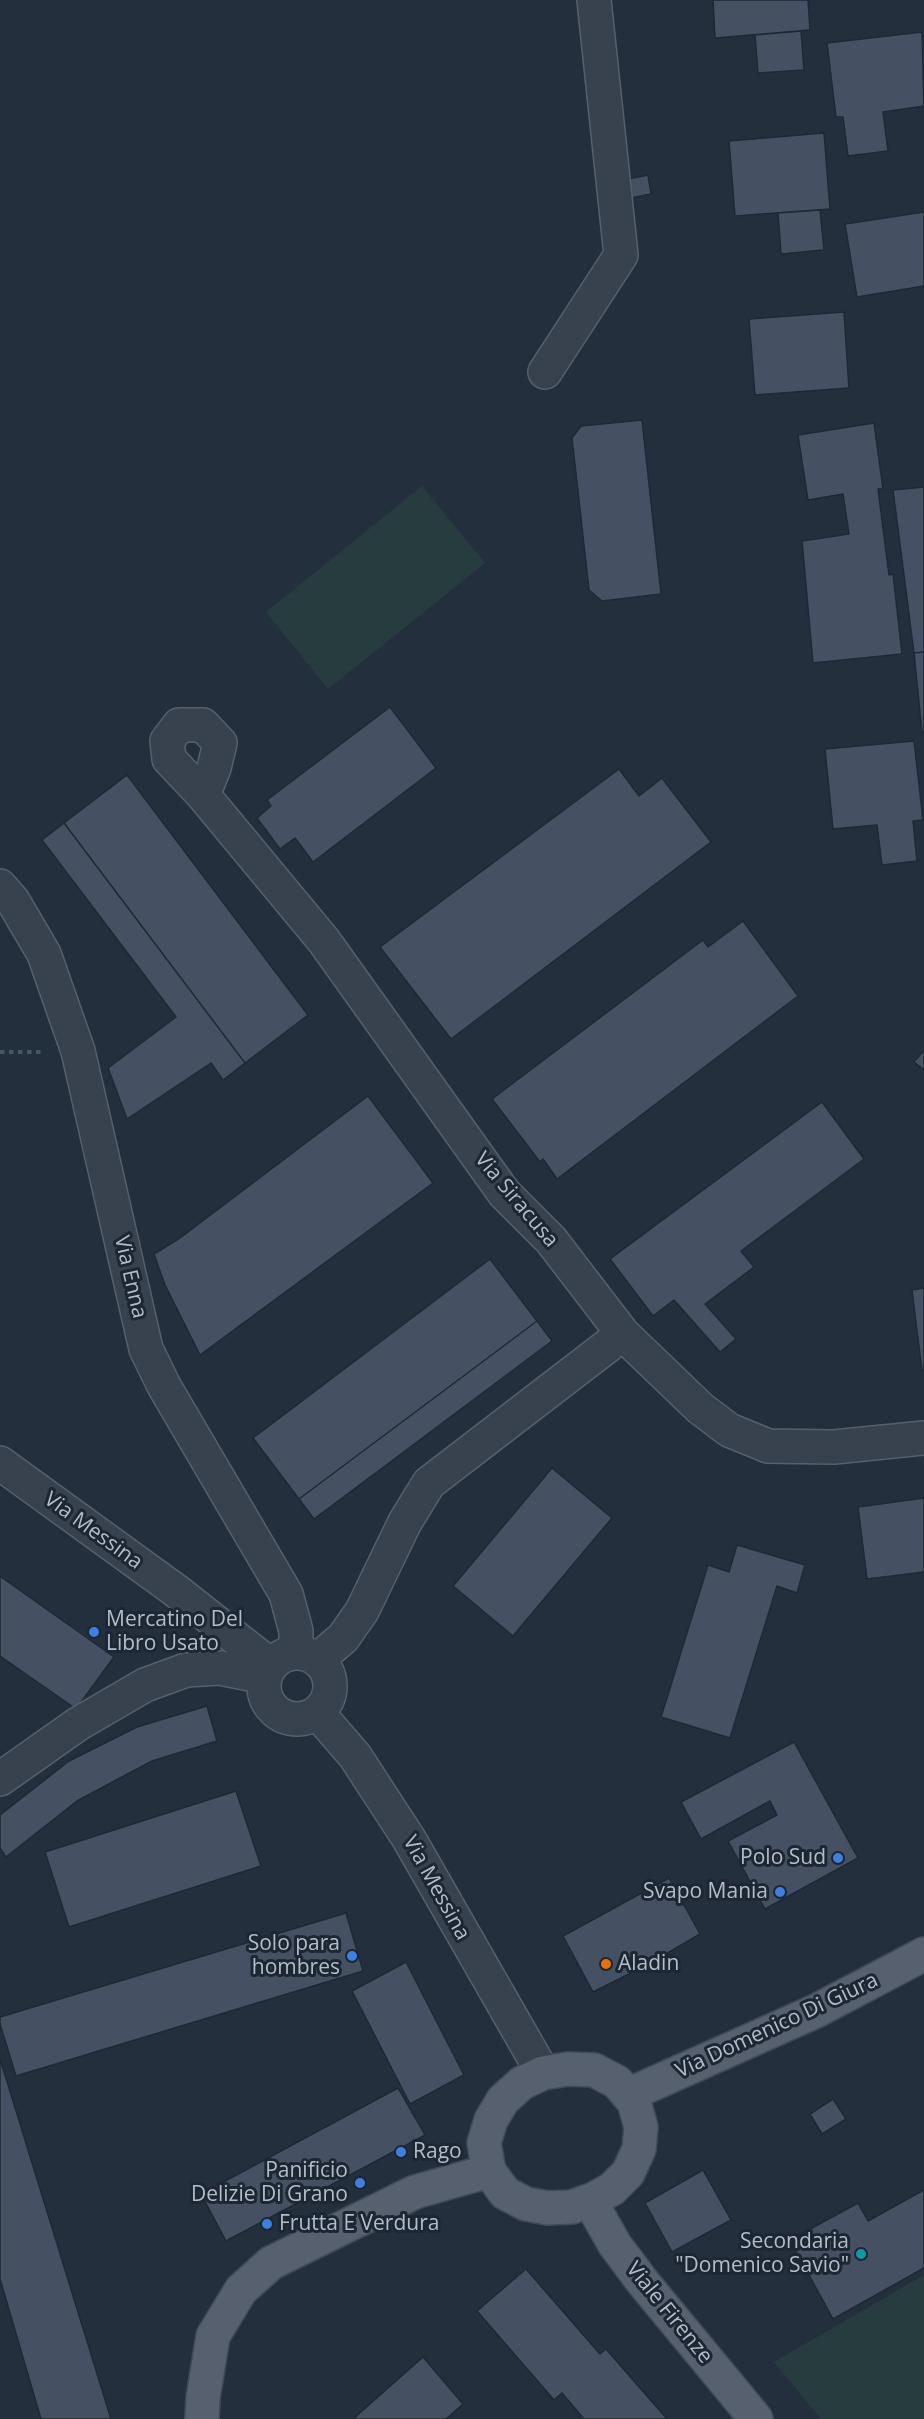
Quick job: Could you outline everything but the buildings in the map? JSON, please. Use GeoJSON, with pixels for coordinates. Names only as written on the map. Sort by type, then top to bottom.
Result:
{"type":"FeatureCollection","features":[{"type":"Feature","properties":{"kind":"main road","name":"Via Domenico Di Giura"},"geometry":{"type":"LineString","coordinates":[[628,2095],[816,2011],[924,1954]]}},
{"type":"Feature","properties":{"kind":"main road"},"geometry":{"type":"LineString","coordinates":[[568,2069],[594,2070],[618,2082],[628,2095],[634,2102],[641,2127],[639,2149],[628,2172],[612,2189],[590,2201],[572,2207],[548,2208],[526,2205],[505,2193],[489,2171],[484,2143],[491,2120],[503,2100],[522,2084],[543,2073],[568,2069]]}},
{"type":"Feature","properties":{"kind":"main road"},"geometry":{"type":"LineString","coordinates":[[202,2419],[213,2336],[241,2290],[271,2263],[415,2192],[489,2171]]}},
{"type":"Feature","properties":{"kind":"main road","name":"Viale Firenze"},"geometry":{"type":"LineString","coordinates":[[590,2201],[615,2245],[642,2281],[756,2419]]}},
{"type":"Feature","properties":{"kind":"street"},"geometry":{"type":"LineString","coordinates":[[545,372],[621,255],[594,0]]}},
{"type":"Feature","properties":{"kind":"street","name":"Via Siracusa"},"geometry":{"type":"LineString","coordinates":[[202,795],[324,940],[504,1193],[551,1240],[623,1334],[700,1408],[729,1430],[768,1446],[834,1447],[924,1438]]}},
{"type":"Feature","properties":{"kind":"street","name":"Via Enna"},"geometry":{"type":"LineString","coordinates":[[0,886],[13,901],[44,954],[78,1051],[146,1349],[164,1386],[286,1594],[296,1631],[287,1664]]}},
{"type":"Feature","properties":{"kind":"street"},"geometry":{"type":"LineString","coordinates":[[0,1779],[78,1724],[145,1685],[186,1670],[287,1664],[326,1670],[330,1682],[329,1693],[325,1704],[317,1712],[297,1719],[286,1717],[268,1702],[265,1692],[287,1664],[343,1638],[362,1611],[405,1522],[429,1483],[623,1334]]}},
{"type":"Feature","properties":{"kind":"street","name":"Via Messina"},"geometry":{"type":"LineString","coordinates":[[4,1473],[287,1664]]}},
{"type":"Feature","properties":{"kind":"street","name":"Via Messina"},"geometry":{"type":"LineString","coordinates":[[317,1712],[355,1756],[409,1839],[543,2073]]}},
{"type":"Feature","properties":{"kind":"green space"},"geometry":{"type":"Polygon","coordinates":[[[422,486],[485,563],[328,689],[266,612],[422,486]]]}},
{"type":"Feature","properties":{"kind":"green space"},"geometry":{"type":"Polygon","coordinates":[[[924,2275],[924,2419],[821,2419],[774,2362],[924,2275]]]}},
{"type":"Feature","properties":{"kind":"place","name":"Mercatino Del Libro Usato"},"geometry":{"type":"Point","coordinates":[94,1632]}},
{"type":"Feature","properties":{"kind":"place","name":"Polo Sud"},"geometry":{"type":"Point","coordinates":[838,1858]}},
{"type":"Feature","properties":{"kind":"place","name":"Svapo Mania"},"geometry":{"type":"Point","coordinates":[780,1892]}},
{"type":"Feature","properties":{"kind":"place","name":"Solo para hombres"},"geometry":{"type":"Point","coordinates":[352,1956]}},
{"type":"Feature","properties":{"kind":"place","name":"Aladin"},"geometry":{"type":"Point","coordinates":[606,1964]}},
{"type":"Feature","properties":{"kind":"place","name":"Rago"},"geometry":{"type":"Point","coordinates":[401,2152]}},
{"type":"Feature","properties":{"kind":"place","name":"Panificio Delizie Di Grano"},"geometry":{"type":"Point","coordinates":[360,2183]}},
{"type":"Feature","properties":{"kind":"place","name":"Frutta E Verdura"},"geometry":{"type":"Point","coordinates":[267,2224]}},
{"type":"Feature","properties":{"kind":"place","name":"Secondaria \"Domenico Savio\""},"geometry":{"type":"Point","coordinates":[861,2254]}}]}
